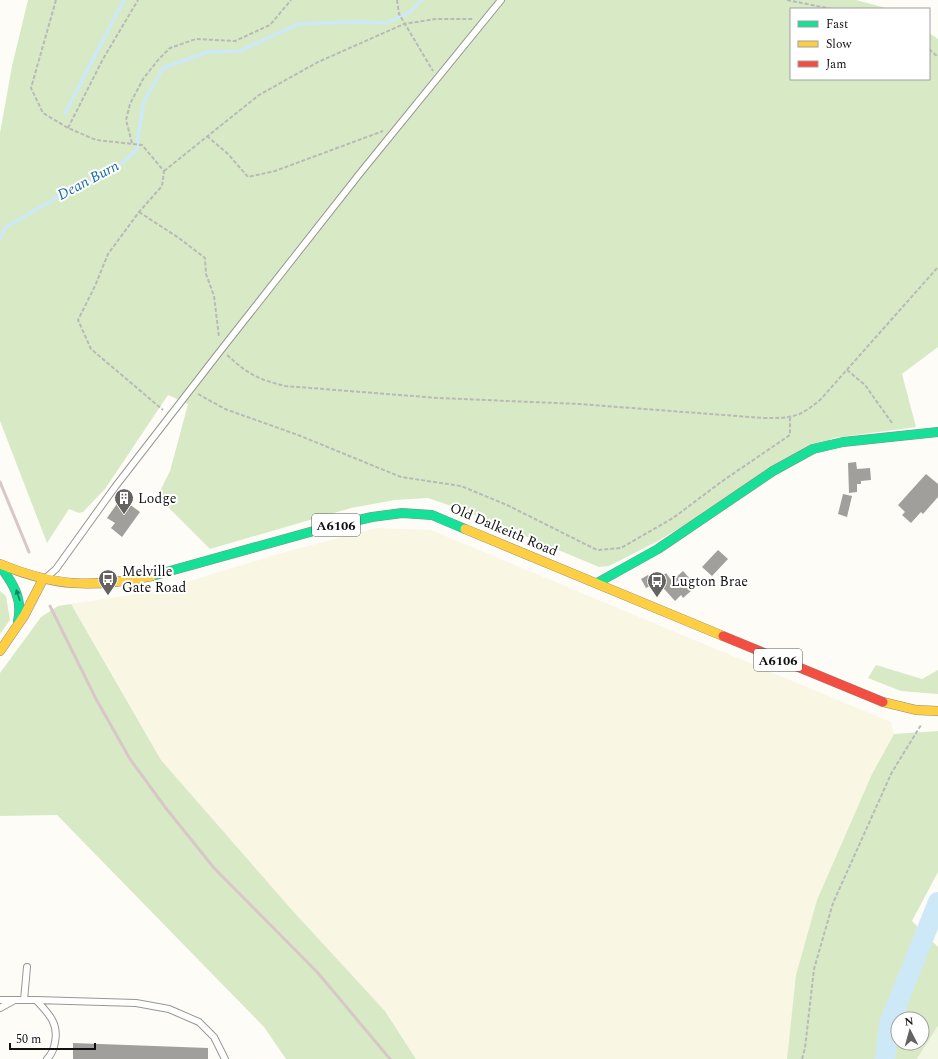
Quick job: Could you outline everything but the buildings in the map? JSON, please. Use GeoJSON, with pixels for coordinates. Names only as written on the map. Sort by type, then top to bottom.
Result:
{"type":"FeatureCollection","features":[{"type":"Feature","properties":{"kind":"main road"},"geometry":{"type":"LineString","coordinates":[[597,584],[658,549],[773,471],[813,449],[843,442],[938,432]]}},
{"type":"Feature","properties":{"kind":"main road","name":"Old Dalkeith Road"},"geometry":{"type":"LineString","coordinates":[[42,581],[95,586],[132,581],[186,568],[353,520],[391,514],[411,513],[432,515],[443,518],[876,700],[898,707],[933,711]]}},
{"type":"Feature","properties":{"kind":"main road","name":"A6106"},"geometry":{"type":"LineString","coordinates":[[0,565],[42,581]]}},
{"type":"Feature","properties":{"kind":"main road"},"geometry":{"type":"LineString","coordinates":[[0,565],[19,595],[20,614],[16,628]]}},
{"type":"Feature","properties":{"kind":"main road"},"geometry":{"type":"LineString","coordinates":[[0,651],[16,628],[42,581]]}},
{"type":"Feature","properties":{"kind":"lane"},"geometry":{"type":"LineString","coordinates":[[42,581],[56,569],[115,487],[221,350],[501,0]]}},
{"type":"Feature","properties":{"kind":"lane"},"geometry":{"type":"LineString","coordinates":[[24,1000],[26,968]]}},
{"type":"Feature","properties":{"kind":"lane"},"geometry":{"type":"LineString","coordinates":[[0,1000],[136,1003],[169,1009],[200,1022],[214,1037],[224,1059]]}},
{"type":"Feature","properties":{"kind":"lane"},"geometry":{"type":"LineString","coordinates":[[36,1000],[51,1017],[57,1034],[53,1051],[47,1059]]}},
{"type":"Feature","properties":{"kind":"lane"},"geometry":{"type":"LineString","coordinates":[[0,1008],[16,1001]]}},
{"type":"Feature","properties":{"kind":"path"},"geometry":{"type":"LineString","coordinates":[[56,0],[31,88],[43,113],[68,128],[96,140],[142,145],[164,171]]}},
{"type":"Feature","properties":{"kind":"path"},"geometry":{"type":"LineString","coordinates":[[68,128],[103,59],[138,0]]}},
{"type":"Feature","properties":{"kind":"path"},"geometry":{"type":"LineString","coordinates":[[132,143],[126,120],[130,104],[143,79],[170,48],[196,39],[235,41],[270,25],[291,0]]}},
{"type":"Feature","properties":{"kind":"path"},"geometry":{"type":"LineString","coordinates":[[397,0],[399,14],[404,24],[438,78]]}},
{"type":"Feature","properties":{"kind":"path"},"geometry":{"type":"LineString","coordinates":[[787,0],[827,8]]}},
{"type":"Feature","properties":{"kind":"path"},"geometry":{"type":"LineString","coordinates":[[170,416],[91,349],[78,320],[95,286],[108,254],[138,212],[162,186],[164,171],[259,95],[318,62],[404,24],[435,18],[486,19]]}},
{"type":"Feature","properties":{"kind":"path"},"geometry":{"type":"LineString","coordinates":[[930,50],[938,57]]}},
{"type":"Feature","properties":{"kind":"path"},"geometry":{"type":"LineString","coordinates":[[207,136],[228,154],[248,177],[275,171],[400,125]]}},
{"type":"Feature","properties":{"kind":"path"},"geometry":{"type":"LineString","coordinates":[[138,212],[179,238],[205,258],[206,274],[214,296],[221,350],[243,369],[260,380],[285,386],[438,398],[580,404],[763,418],[790,418],[806,412],[821,399],[938,267]]}},
{"type":"Feature","properties":{"kind":"path"},"geometry":{"type":"LineString","coordinates":[[847,370],[865,385],[892,424]]}},
{"type":"Feature","properties":{"kind":"path"},"geometry":{"type":"LineString","coordinates":[[190,390],[225,409],[298,435],[401,477],[461,486],[507,505],[597,550],[621,548],[672,518],[721,482],[790,435],[790,418]]}},
{"type":"Feature","properties":{"kind":"path"},"geometry":{"type":"LineString","coordinates":[[802,1059],[805,1048],[814,969],[833,903],[892,772],[933,711]]}},
{"type":"Feature","properties":{"kind":"shaded area"},"geometry":{"type":"Polygon","coordinates":[[[377,528],[431,530],[891,722],[894,734],[872,774],[787,1059],[416,1059],[385,1011],[292,910],[161,760],[71,604],[157,591],[285,552],[377,528]]]}},
{"type":"Feature","properties":{"kind":"green space"},"geometry":{"type":"Polygon","coordinates":[[[28,0],[856,0],[886,8],[790,8],[790,80],[930,80],[930,34],[938,39],[938,347],[902,374],[916,427],[833,438],[656,542],[609,566],[599,567],[460,509],[428,498],[395,500],[351,508],[210,549],[159,498],[159,493],[170,471],[188,404],[168,395],[105,489],[83,512],[79,513],[69,509],[47,543],[0,421],[0,133],[12,66],[28,0]]]}},
{"type":"Feature","properties":{"kind":"green space"},"geometry":{"type":"Polygon","coordinates":[[[0,591],[6,596],[10,620],[0,634],[0,591]]]}},
{"type":"Feature","properties":{"kind":"green space"},"geometry":{"type":"Polygon","coordinates":[[[71,604],[161,760],[292,910],[385,1011],[416,1059],[286,1059],[264,1027],[57,815],[0,816],[0,673],[41,617],[58,606],[71,604]]]}},
{"type":"Feature","properties":{"kind":"green space"},"geometry":{"type":"Polygon","coordinates":[[[876,665],[922,679],[938,670],[938,694],[901,691],[868,678],[876,665]]]}},
{"type":"Feature","properties":{"kind":"green space"},"geometry":{"type":"Polygon","coordinates":[[[938,731],[938,872],[912,921],[938,947],[938,1026],[930,1039],[930,1011],[890,1011],[890,1051],[922,1051],[917,1059],[787,1059],[796,975],[817,900],[872,774],[894,734],[938,731]]]}},
{"type":"Feature","properties":{"kind":"green space"},"geometry":{"type":"Polygon","coordinates":[[[938,1026],[938,1059],[917,1059],[922,1051],[930,1051],[930,1039],[938,1026]]]}},
{"type":"Feature","properties":{"kind":"waterway"},"geometry":{"type":"LineString","coordinates":[[65,113],[124,0]]}},
{"type":"Feature","properties":{"kind":"waterway","name":"Dean Burn"},"geometry":{"type":"LineString","coordinates":[[0,239],[5,228],[61,195],[116,169],[136,150],[144,101],[163,68],[208,52],[240,51],[298,24],[353,22],[386,23],[410,12],[422,0]]}},
{"type":"Feature","properties":{"kind":"waterway"},"geometry":{"type":"LineString","coordinates":[[885,1059],[889,1024],[938,902]]}},
{"type":"Feature","properties":{"kind":"railway"},"geometry":{"type":"LineString","coordinates":[[0,482],[29,552]]}},
{"type":"Feature","properties":{"kind":"railway"},"geometry":{"type":"LineString","coordinates":[[50,606],[96,699],[130,759],[165,807],[214,868],[318,973],[390,1059]]}},
{"type":"Feature","properties":{"kind":"traffic: fast"},"geometry":{"type":"LineString","coordinates":[[597,583],[658,549],[773,471],[813,449],[843,442],[938,432]]}},
{"type":"Feature","properties":{"kind":"traffic: fast"},"geometry":{"type":"LineString","coordinates":[[152,576],[328,527],[372,517],[402,513],[432,515],[465,529]]}},
{"type":"Feature","properties":{"kind":"traffic: fast"},"geometry":{"type":"LineString","coordinates":[[0,566],[13,585],[18,598],[18,621]]}},
{"type":"Feature","properties":{"kind":"traffic: slow"},"geometry":{"type":"LineString","coordinates":[[465,529],[723,636]]}},
{"type":"Feature","properties":{"kind":"traffic: slow"},"geometry":{"type":"LineString","coordinates":[[0,564],[20,572],[39,577],[74,583],[92,584],[152,576]]}},
{"type":"Feature","properties":{"kind":"traffic: slow"},"geometry":{"type":"LineString","coordinates":[[0,651],[24,616],[42,581]]}},
{"type":"Feature","properties":{"kind":"traffic: slow"},"geometry":{"type":"LineString","coordinates":[[883,702],[916,710],[938,711]]}},
{"type":"Feature","properties":{"kind":"traffic: jam"},"geometry":{"type":"LineString","coordinates":[[723,636],[883,702]]}},
{"type":"Feature","properties":{"kind":"place","name":"Lodge"},"geometry":{"type":"Point","coordinates":[124,515]}},
{"type":"Feature","properties":{"kind":"place","name":"Melville Gate Road"},"geometry":{"type":"Point","coordinates":[108,596]}},
{"type":"Feature","properties":{"kind":"place","name":"Lugton Brae"},"geometry":{"type":"Point","coordinates":[657,598]}}]}
